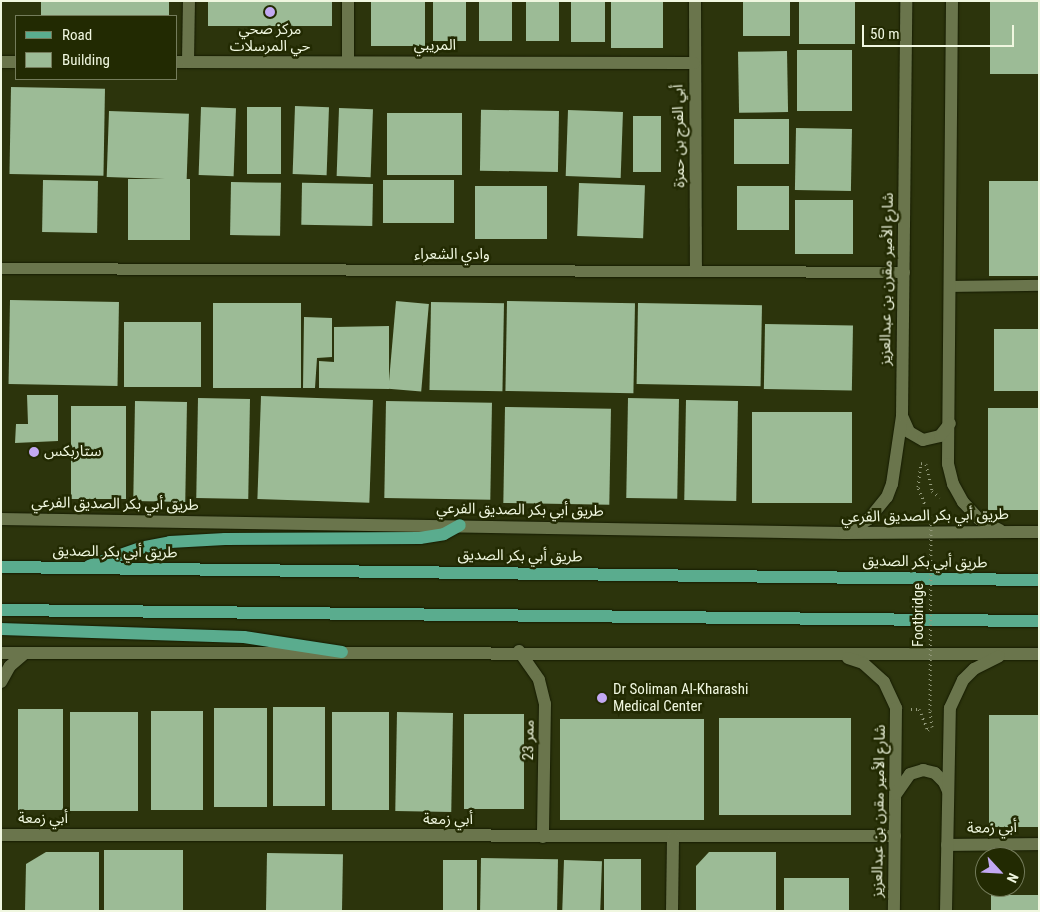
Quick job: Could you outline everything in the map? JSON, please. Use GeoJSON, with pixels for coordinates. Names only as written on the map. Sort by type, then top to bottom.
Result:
{"type":"FeatureCollection","features":[{"type":"Feature","properties":{"kind":"main road"},"geometry":{"type":"LineString","coordinates":[[83,568],[126,552],[170,542],[225,539],[420,538],[444,534],[460,525]]}},
{"type":"Feature","properties":{"kind":"main road","name":"طريق أبي بكر الصديق"},"geometry":{"type":"LineString","coordinates":[[1,567],[1039,580]]}},
{"type":"Feature","properties":{"kind":"main road"},"geometry":{"type":"LineString","coordinates":[[1,610],[1039,622]]}},
{"type":"Feature","properties":{"kind":"main road"},"geometry":{"type":"LineString","coordinates":[[1,629],[244,637],[342,652]]}},
{"type":"Feature","properties":{"kind":"street"},"geometry":{"type":"LineString","coordinates":[[182,62],[189,1]]}},
{"type":"Feature","properties":{"kind":"street"},"geometry":{"type":"LineString","coordinates":[[348,1],[348,62]]}},
{"type":"Feature","properties":{"kind":"street","name":"أبي الفرج بن حمزة"},"geometry":{"type":"LineString","coordinates":[[696,1],[694,63],[696,271]]}},
{"type":"Feature","properties":{"kind":"street","name":"شارع الأمير مقرن بن عبدالعزيز"},"geometry":{"type":"LineString","coordinates":[[844,533],[869,519],[887,497],[892,484],[902,416],[906,1]]}},
{"type":"Feature","properties":{"kind":"street"},"geometry":{"type":"LineString","coordinates":[[952,1],[950,423],[948,464],[953,484],[963,502],[979,519],[1000,530]]}},
{"type":"Feature","properties":{"kind":"street"},"geometry":{"type":"LineString","coordinates":[[1,62],[15,62]]}},
{"type":"Feature","properties":{"kind":"street","name":"المريبي"},"geometry":{"type":"LineString","coordinates":[[182,62],[694,63]]}},
{"type":"Feature","properties":{"kind":"street"},"geometry":{"type":"LineString","coordinates":[[902,416],[908,432],[923,440],[940,436],[950,423]]}},
{"type":"Feature","properties":{"kind":"street","name":"طريق أبي بكر الصديق الفرعي"},"geometry":{"type":"LineString","coordinates":[[1,519],[460,525],[844,533],[1000,530],[1039,532]]}},
{"type":"Feature","properties":{"kind":"street"},"geometry":{"type":"LineString","coordinates":[[1,653],[519,651],[1039,654]]}},
{"type":"Feature","properties":{"kind":"street","name":"ممر 23"},"geometry":{"type":"LineString","coordinates":[[519,651],[539,680],[545,704],[543,837]]}},
{"type":"Feature","properties":{"kind":"street"},"geometry":{"type":"LineString","coordinates":[[1,682],[10,666],[25,653]]}},
{"type":"Feature","properties":{"kind":"street","name":"شارع الأمير مقرن بن عبدالعزيز"},"geometry":{"type":"LineString","coordinates":[[836,654],[863,663],[884,682],[896,708],[894,911]]}},
{"type":"Feature","properties":{"kind":"street"},"geometry":{"type":"LineString","coordinates":[[946,911],[949,724],[955,693],[974,669],[1003,654]]}},
{"type":"Feature","properties":{"kind":"street"},"geometry":{"type":"LineString","coordinates":[[895,796],[901,783],[910,774],[922,770],[935,773],[944,782],[948,793]]}},
{"type":"Feature","properties":{"kind":"street","name":"أبي زمعة"},"geometry":{"type":"LineString","coordinates":[[1,835],[672,838],[895,836]]}},
{"type":"Feature","properties":{"kind":"street"},"geometry":{"type":"LineString","coordinates":[[672,838],[672,911]]}},
{"type":"Feature","properties":{"kind":"street","name":"أبي زمعة"},"geometry":{"type":"LineString","coordinates":[[947,845],[1039,844]]}},
{"type":"Feature","properties":{"kind":"lane","name":"وادي الشعراء"},"geometry":{"type":"LineString","coordinates":[[1,268],[904,272]]}},
{"type":"Feature","properties":{"kind":"lane"},"geometry":{"type":"LineString","coordinates":[[950,286],[1039,285]]}},
{"type":"Feature","properties":{"kind":"path","name":"Footbridge"},"geometry":{"type":"LineString","coordinates":[[920,710],[928,730],[932,727],[930,710],[930,521],[918,487],[921,464],[926,464],[930,487]]}},
{"type":"Feature","properties":{"kind":"building"},"geometry":{"type":"Polygon","coordinates":[[[41,1],[169,1],[169,15],[41,15],[41,1]]]}},
{"type":"Feature","properties":{"kind":"building","name":"مركز صحي حي المرسلات"},"geometry":{"type":"Polygon","coordinates":[[[208,1],[332,1],[332,26],[208,26],[208,1]]]}},
{"type":"Feature","properties":{"kind":"building"},"geometry":{"type":"Polygon","coordinates":[[[371,1],[425,1],[425,46],[371,46],[371,1]]]}},
{"type":"Feature","properties":{"kind":"building"},"geometry":{"type":"Polygon","coordinates":[[[433,1],[466,1],[466,41],[433,41],[433,1]]]}},
{"type":"Feature","properties":{"kind":"building"},"geometry":{"type":"Polygon","coordinates":[[[479,1],[512,1],[512,41],[479,41],[479,1]]]}},
{"type":"Feature","properties":{"kind":"building"},"geometry":{"type":"Polygon","coordinates":[[[526,1],[559,1],[559,41],[526,41],[526,1]]]}},
{"type":"Feature","properties":{"kind":"building"},"geometry":{"type":"Polygon","coordinates":[[[571,1],[605,1],[605,42],[571,42],[571,1]]]}},
{"type":"Feature","properties":{"kind":"building"},"geometry":{"type":"Polygon","coordinates":[[[611,1],[663,1],[663,48],[611,48],[611,1]]]}},
{"type":"Feature","properties":{"kind":"building"},"geometry":{"type":"Polygon","coordinates":[[[743,1],[790,1],[790,36],[743,36],[743,1]]]}},
{"type":"Feature","properties":{"kind":"building"},"geometry":{"type":"Polygon","coordinates":[[[799,1],[855,1],[855,44],[799,44],[799,1]]]}},
{"type":"Feature","properties":{"kind":"building"},"geometry":{"type":"Polygon","coordinates":[[[990,1],[1039,1],[1039,74],[990,74],[990,1]]]}},
{"type":"Feature","properties":{"kind":"building"},"geometry":{"type":"Polygon","coordinates":[[[797,50],[852,50],[852,111],[797,111],[797,50]]]}},
{"type":"Feature","properties":{"kind":"building"},"geometry":{"type":"Polygon","coordinates":[[[787,51],[788,112],[739,113],[738,52],[787,51]]]}},
{"type":"Feature","properties":{"kind":"building"},"geometry":{"type":"Polygon","coordinates":[[[11,87],[105,89],[103,176],[9,174],[11,87]]]}},
{"type":"Feature","properties":{"kind":"building"},"geometry":{"type":"Polygon","coordinates":[[[295,106],[329,107],[327,175],[293,174],[295,106]]]}},
{"type":"Feature","properties":{"kind":"building"},"geometry":{"type":"Polygon","coordinates":[[[201,107],[236,108],[234,176],[199,175],[201,107]]]}},
{"type":"Feature","properties":{"kind":"building"},"geometry":{"type":"Polygon","coordinates":[[[247,107],[281,107],[281,174],[247,174],[247,107]]]}},
{"type":"Feature","properties":{"kind":"building"},"geometry":{"type":"Polygon","coordinates":[[[339,108],[373,109],[371,177],[337,176],[339,108]]]}},
{"type":"Feature","properties":{"kind":"building"},"geometry":{"type":"Polygon","coordinates":[[[481,110],[559,111],[558,172],[480,171],[481,110]]]}},
{"type":"Feature","properties":{"kind":"building"},"geometry":{"type":"Polygon","coordinates":[[[568,110],[623,112],[621,178],[566,176],[568,110]]]}},
{"type":"Feature","properties":{"kind":"building"},"geometry":{"type":"Polygon","coordinates":[[[109,111],[189,114],[187,180],[107,177],[109,111]]]}},
{"type":"Feature","properties":{"kind":"building"},"geometry":{"type":"Polygon","coordinates":[[[387,113],[462,113],[462,175],[387,175],[387,113]]]}},
{"type":"Feature","properties":{"kind":"building"},"geometry":{"type":"Polygon","coordinates":[[[633,116],[661,116],[661,172],[633,172],[633,116]]]}},
{"type":"Feature","properties":{"kind":"building"},"geometry":{"type":"Polygon","coordinates":[[[734,119],[789,119],[789,164],[734,164],[734,119]]]}},
{"type":"Feature","properties":{"kind":"building"},"geometry":{"type":"Polygon","coordinates":[[[796,128],[852,129],[851,191],[795,190],[796,128]]]}},
{"type":"Feature","properties":{"kind":"building"},"geometry":{"type":"Polygon","coordinates":[[[128,179],[190,179],[190,240],[128,240],[128,179]]]}},
{"type":"Feature","properties":{"kind":"building"},"geometry":{"type":"Polygon","coordinates":[[[43,180],[98,181],[97,233],[42,232],[43,180]]]}},
{"type":"Feature","properties":{"kind":"building"},"geometry":{"type":"Polygon","coordinates":[[[383,180],[454,180],[454,223],[383,223],[383,180]]]}},
{"type":"Feature","properties":{"kind":"building"},"geometry":{"type":"Polygon","coordinates":[[[989,181],[1039,181],[1039,276],[989,276],[989,181]]]}},
{"type":"Feature","properties":{"kind":"building"},"geometry":{"type":"Polygon","coordinates":[[[231,182],[281,183],[280,236],[230,235],[231,182]]]}},
{"type":"Feature","properties":{"kind":"building"},"geometry":{"type":"Polygon","coordinates":[[[302,183],[373,184],[372,226],[301,225],[302,183]]]}},
{"type":"Feature","properties":{"kind":"building"},"geometry":{"type":"Polygon","coordinates":[[[579,183],[645,185],[643,238],[577,236],[579,183]]]}},
{"type":"Feature","properties":{"kind":"building"},"geometry":{"type":"Polygon","coordinates":[[[475,186],[547,186],[547,239],[475,239],[475,186]]]}},
{"type":"Feature","properties":{"kind":"building"},"geometry":{"type":"Polygon","coordinates":[[[737,186],[789,186],[789,230],[737,230],[737,186]]]}},
{"type":"Feature","properties":{"kind":"building"},"geometry":{"type":"Polygon","coordinates":[[[795,200],[853,200],[853,254],[795,254],[795,200]]]}},
{"type":"Feature","properties":{"kind":"building"},"geometry":{"type":"Polygon","coordinates":[[[10,300],[119,302],[118,386],[9,384],[10,300]]]}},
{"type":"Feature","properties":{"kind":"building"},"geometry":{"type":"Polygon","coordinates":[[[396,301],[429,304],[421,392],[388,389],[396,301]]]}},
{"type":"Feature","properties":{"kind":"building"},"geometry":{"type":"Polygon","coordinates":[[[507,301],[635,303],[633,393],[505,391],[507,301]]]}},
{"type":"Feature","properties":{"kind":"building"},"geometry":{"type":"Polygon","coordinates":[[[431,302],[504,303],[502,391],[429,390],[431,302]]]}},
{"type":"Feature","properties":{"kind":"building"},"geometry":{"type":"Polygon","coordinates":[[[213,303],[301,303],[301,388],[213,388],[213,303]]]}},
{"type":"Feature","properties":{"kind":"building"},"geometry":{"type":"Polygon","coordinates":[[[638,303],[762,305],[761,386],[637,384],[638,303]]]}},
{"type":"Feature","properties":{"kind":"building"},"geometry":{"type":"Polygon","coordinates":[[[304,317],[332,318],[332,357],[317,358],[315,388],[303,388],[304,317]]]}},
{"type":"Feature","properties":{"kind":"building"},"geometry":{"type":"Polygon","coordinates":[[[124,322],[201,322],[201,387],[124,387],[124,322]]]}},
{"type":"Feature","properties":{"kind":"building"},"geometry":{"type":"Polygon","coordinates":[[[765,324],[853,326],[852,391],[764,389],[765,324]]]}},
{"type":"Feature","properties":{"kind":"building"},"geometry":{"type":"Polygon","coordinates":[[[389,326],[389,389],[319,388],[319,361],[334,362],[334,327],[389,326]]]}},
{"type":"Feature","properties":{"kind":"building"},"geometry":{"type":"Polygon","coordinates":[[[994,329],[1039,329],[1039,391],[994,391],[994,329]]]}},
{"type":"Feature","properties":{"kind":"building"},"geometry":{"type":"Polygon","coordinates":[[[27,395],[58,395],[58,441],[15,443],[16,424],[28,424],[27,395]]]}},
{"type":"Feature","properties":{"kind":"building"},"geometry":{"type":"Polygon","coordinates":[[[261,396],[373,400],[369,503],[257,499],[261,396]]]}},
{"type":"Feature","properties":{"kind":"building"},"geometry":{"type":"Polygon","coordinates":[[[198,398],[250,399],[248,499],[196,498],[198,398]]]}},
{"type":"Feature","properties":{"kind":"building"},"geometry":{"type":"Polygon","coordinates":[[[628,398],[679,399],[677,499],[626,498],[628,398]]]}},
{"type":"Feature","properties":{"kind":"building"},"geometry":{"type":"Polygon","coordinates":[[[686,400],[738,401],[736,501],[684,500],[686,400]]]}},
{"type":"Feature","properties":{"kind":"building"},"geometry":{"type":"Polygon","coordinates":[[[135,401],[187,402],[185,502],[133,501],[135,401]]]}},
{"type":"Feature","properties":{"kind":"building"},"geometry":{"type":"Polygon","coordinates":[[[386,401],[492,403],[490,500],[384,498],[386,401]]]}},
{"type":"Feature","properties":{"kind":"building"},"geometry":{"type":"Polygon","coordinates":[[[71,406],[126,406],[126,499],[71,499],[71,406]]]}},
{"type":"Feature","properties":{"kind":"building"},"geometry":{"type":"Polygon","coordinates":[[[505,407],[611,409],[609,505],[503,503],[505,407]]]}},
{"type":"Feature","properties":{"kind":"building"},"geometry":{"type":"Polygon","coordinates":[[[988,408],[1039,408],[1039,510],[988,510],[988,408]]]}},
{"type":"Feature","properties":{"kind":"building"},"geometry":{"type":"Polygon","coordinates":[[[752,412],[852,412],[852,503],[752,503],[752,412]]]}},
{"type":"Feature","properties":{"kind":"building"},"geometry":{"type":"Polygon","coordinates":[[[273,707],[325,707],[325,806],[273,806],[273,707]]]}},
{"type":"Feature","properties":{"kind":"building"},"geometry":{"type":"Polygon","coordinates":[[[214,708],[267,708],[267,807],[214,807],[214,708]]]}},
{"type":"Feature","properties":{"kind":"building"},"geometry":{"type":"Polygon","coordinates":[[[18,709],[63,709],[63,810],[18,810],[18,709]]]}},
{"type":"Feature","properties":{"kind":"building"},"geometry":{"type":"Polygon","coordinates":[[[151,711],[203,711],[203,810],[151,810],[151,711]]]}},
{"type":"Feature","properties":{"kind":"building"},"geometry":{"type":"Polygon","coordinates":[[[70,712],[138,712],[138,811],[70,811],[70,712]]]}},
{"type":"Feature","properties":{"kind":"building"},"geometry":{"type":"Polygon","coordinates":[[[332,712],[389,712],[389,810],[332,810],[332,712]]]}},
{"type":"Feature","properties":{"kind":"building"},"geometry":{"type":"Polygon","coordinates":[[[397,712],[453,713],[451,812],[395,811],[397,712]]]}},
{"type":"Feature","properties":{"kind":"building"},"geometry":{"type":"Polygon","coordinates":[[[464,714],[524,714],[524,809],[464,809],[464,714]]]}},
{"type":"Feature","properties":{"kind":"building"},"geometry":{"type":"Polygon","coordinates":[[[989,715],[1039,715],[1039,827],[989,827],[989,715]]]}},
{"type":"Feature","properties":{"kind":"building"},"geometry":{"type":"Polygon","coordinates":[[[719,718],[851,718],[851,815],[719,815],[719,718]]]}},
{"type":"Feature","properties":{"kind":"building"},"geometry":{"type":"Polygon","coordinates":[[[560,719],[704,719],[704,820],[560,820],[560,719]]]}},
{"type":"Feature","properties":{"kind":"building"},"geometry":{"type":"Polygon","coordinates":[[[104,850],[183,850],[183,911],[104,911],[104,850]]]}},
{"type":"Feature","properties":{"kind":"building"},"geometry":{"type":"Polygon","coordinates":[[[46,852],[99,852],[99,911],[25,911],[26,864],[46,852]]]}},
{"type":"Feature","properties":{"kind":"building"},"geometry":{"type":"Polygon","coordinates":[[[709,852],[776,852],[776,911],[696,911],[696,866],[709,852]]]}},
{"type":"Feature","properties":{"kind":"building"},"geometry":{"type":"Polygon","coordinates":[[[267,853],[343,854],[342,911],[266,911],[267,853]]]}},
{"type":"Feature","properties":{"kind":"building"},"geometry":{"type":"Polygon","coordinates":[[[481,858],[558,859],[557,911],[480,911],[481,858]]]}},
{"type":"Feature","properties":{"kind":"building"},"geometry":{"type":"Polygon","coordinates":[[[604,859],[641,859],[641,911],[604,911],[604,859]]]}},
{"type":"Feature","properties":{"kind":"building"},"geometry":{"type":"Polygon","coordinates":[[[443,860],[477,860],[477,911],[443,911],[443,860]]]}},
{"type":"Feature","properties":{"kind":"building"},"geometry":{"type":"Polygon","coordinates":[[[564,860],[602,861],[600,911],[562,911],[564,860]]]}},
{"type":"Feature","properties":{"kind":"building"},"geometry":{"type":"Polygon","coordinates":[[[784,878],[849,878],[849,911],[784,911],[784,878]]]}},
{"type":"Feature","properties":{"kind":"building"},"geometry":{"type":"Polygon","coordinates":[[[1039,895],[1039,911],[991,911],[991,897],[1039,895]]]}},
{"type":"Feature","properties":{"kind":"place","name":"مركز صحي حي المرسلات"},"geometry":{"type":"Point","coordinates":[270,12]}},
{"type":"Feature","properties":{"kind":"place","name":"ستاربكس"},"geometry":{"type":"Point","coordinates":[34,452]}},
{"type":"Feature","properties":{"kind":"place","name":"Dr Soliman Al-Kharashi Medical Center"},"geometry":{"type":"Point","coordinates":[602,698]}}]}
